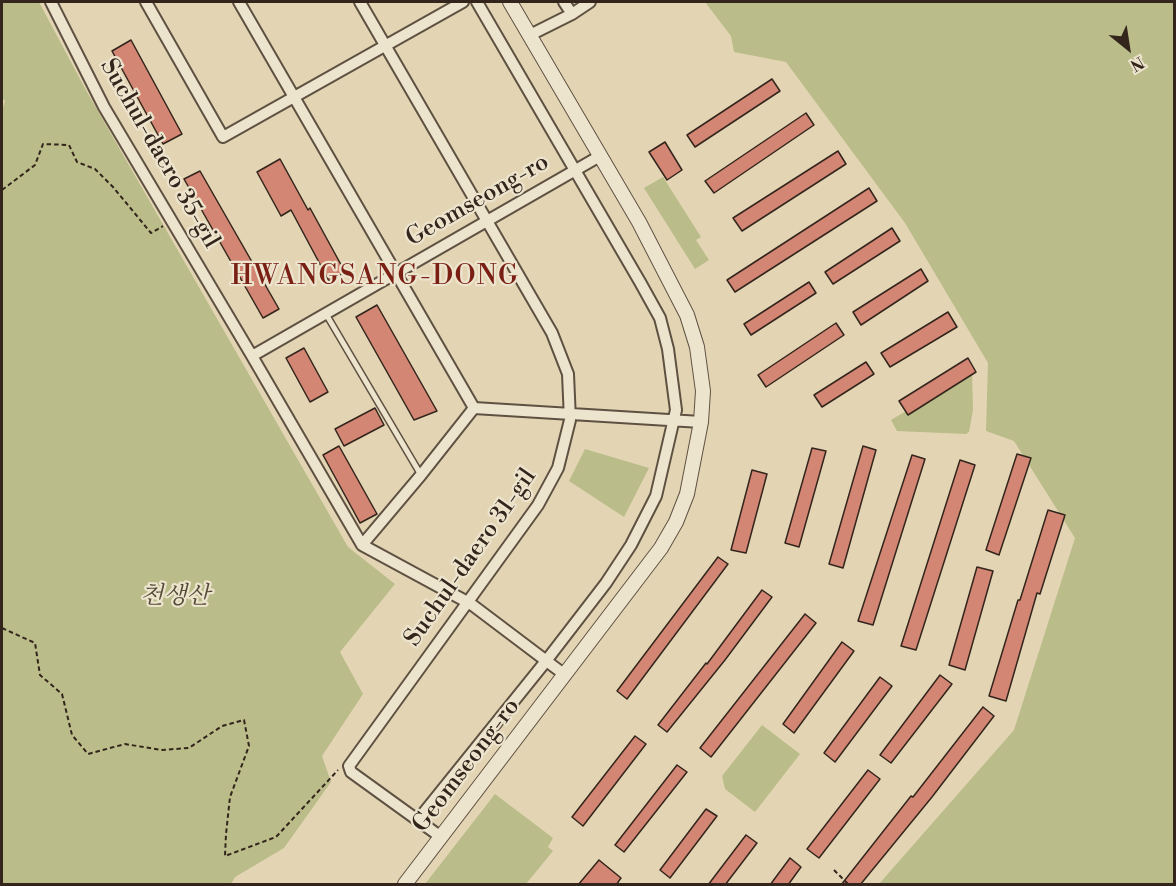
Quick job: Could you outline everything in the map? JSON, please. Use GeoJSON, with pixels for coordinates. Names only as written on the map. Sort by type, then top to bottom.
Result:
{"type":"FeatureCollection","features":[{"type":"Feature","properties":{"kind":"street","name":"Suchul-daero 35-gil"},"geometry":{"type":"LineString","coordinates":[[51,2],[104,107],[362,545]]}},
{"type":"Feature","properties":{"kind":"street"},"geometry":{"type":"LineString","coordinates":[[146,2],[224,138],[463,2]]}},
{"type":"Feature","properties":{"kind":"street"},"geometry":{"type":"LineString","coordinates":[[239,2],[474,408]]}},
{"type":"Feature","properties":{"kind":"street","name":"Suchul-daero 31-gil"},"geometry":{"type":"LineString","coordinates":[[360,2],[552,333],[568,374],[570,420],[558,468],[538,505],[349,766],[351,772],[441,837]]}},
{"type":"Feature","properties":{"kind":"street"},"geometry":{"type":"LineString","coordinates":[[418,820],[546,661],[606,583],[631,545],[656,496],[676,410],[675,387],[660,318],[477,2]]}},
{"type":"Feature","properties":{"kind":"street","name":"Geomseong-ro"},"geometry":{"type":"LineString","coordinates":[[405,885],[661,548],[676,522],[687,494],[701,422],[702,391],[698,358],[687,315],[639,222],[510,2]]}},
{"type":"Feature","properties":{"kind":"street"},"geometry":{"type":"LineString","coordinates":[[564,2],[572,14]]}},
{"type":"Feature","properties":{"kind":"street"},"geometry":{"type":"LineString","coordinates":[[530,35],[572,14],[590,2]]}},
{"type":"Feature","properties":{"kind":"street","name":"Geomseong-ro"},"geometry":{"type":"LineString","coordinates":[[252,356],[600,156]]}},
{"type":"Feature","properties":{"kind":"street"},"geometry":{"type":"LineString","coordinates":[[474,408],[701,422]]}},
{"type":"Feature","properties":{"kind":"street"},"geometry":{"type":"LineString","coordinates":[[474,408],[362,545],[468,602],[565,675]]}},
{"type":"Feature","properties":{"kind":"lane"},"geometry":{"type":"LineString","coordinates":[[326,314],[421,475]]}},
{"type":"Feature","properties":{"kind":"path"},"geometry":{"type":"LineString","coordinates":[[2,190],[35,165],[42,144],[69,145],[77,162],[95,169],[113,186],[151,233],[158,231],[171,218]]}},
{"type":"Feature","properties":{"kind":"path"},"geometry":{"type":"LineString","coordinates":[[2,628],[35,643],[40,675],[62,694],[72,735],[88,754],[125,744],[161,750],[189,748],[222,726],[244,720],[249,746],[230,797],[225,856],[276,837],[343,764]]}},
{"type":"Feature","properties":{"kind":"path"},"geometry":{"type":"LineString","coordinates":[[834,870],[848,885]]}},
{"type":"Feature","properties":{"kind":"green space","name":"천생산"},"geometry":{"type":"Polygon","coordinates":[[[2,2],[39,2],[87,92],[348,547],[395,584],[340,652],[363,694],[322,756],[331,782],[284,848],[235,877],[231,884],[2,884],[2,110],[5,101],[2,98],[2,2]]]}},
{"type":"Feature","properties":{"kind":"green space"},"geometry":{"type":"Polygon","coordinates":[[[705,2],[1174,2],[1174,884],[879,884],[1014,730],[1075,538],[1014,441],[986,431],[988,363],[905,223],[786,62],[734,52],[731,36],[705,2]]]}},
{"type":"Feature","properties":{"kind":"green space"},"geometry":{"type":"Polygon","coordinates":[[[663,177],[701,237],[696,240],[709,260],[695,269],[644,188],[663,177]]]}},
{"type":"Feature","properties":{"kind":"green space"},"geometry":{"type":"Polygon","coordinates":[[[972,372],[973,410],[969,432],[966,434],[897,431],[891,420],[972,372]]]}},
{"type":"Feature","properties":{"kind":"green space"},"geometry":{"type":"Polygon","coordinates":[[[585,449],[649,468],[624,517],[569,481],[585,449]]]}},
{"type":"Feature","properties":{"kind":"green space"},"geometry":{"type":"Polygon","coordinates":[[[762,725],[800,754],[755,812],[725,789],[722,776],[762,725]]]}},
{"type":"Feature","properties":{"kind":"green space"},"geometry":{"type":"Polygon","coordinates":[[[495,794],[553,838],[548,847],[553,851],[526,884],[425,884],[495,794]]]}},
{"type":"Feature","properties":{"kind":"building"},"geometry":{"type":"Polygon","coordinates":[[[131,40],[182,134],[163,144],[112,51],[131,40]]]}},
{"type":"Feature","properties":{"kind":"building"},"geometry":{"type":"Polygon","coordinates":[[[772,79],[780,91],[695,147],[687,135],[772,79]]]}},
{"type":"Feature","properties":{"kind":"building"},"geometry":{"type":"Polygon","coordinates":[[[806,113],[814,125],[714,193],[705,181],[806,113]]]}},
{"type":"Feature","properties":{"kind":"building"},"geometry":{"type":"Polygon","coordinates":[[[665,142],[682,170],[667,180],[649,152],[665,142]]]}},
{"type":"Feature","properties":{"kind":"building"},"geometry":{"type":"Polygon","coordinates":[[[838,151],[846,164],[742,231],[733,218],[838,151]]]}},
{"type":"Feature","properties":{"kind":"building"},"geometry":{"type":"Polygon","coordinates":[[[280,159],[345,272],[329,281],[291,210],[281,216],[257,172],[280,159]]]}},
{"type":"Feature","properties":{"kind":"building"},"geometry":{"type":"Polygon","coordinates":[[[200,171],[279,309],[263,318],[184,179],[200,171]]]}},
{"type":"Feature","properties":{"kind":"building"},"geometry":{"type":"Polygon","coordinates":[[[869,188],[877,201],[735,292],[727,280],[869,188]]]}},
{"type":"Feature","properties":{"kind":"building"},"geometry":{"type":"Polygon","coordinates":[[[892,228],[900,241],[833,284],[825,272],[892,228]]]}},
{"type":"Feature","properties":{"kind":"building"},"geometry":{"type":"Polygon","coordinates":[[[921,269],[928,281],[861,325],[853,312],[921,269]]]}},
{"type":"Feature","properties":{"kind":"building"},"geometry":{"type":"Polygon","coordinates":[[[809,282],[816,293],[751,335],[744,324],[809,282]]]}},
{"type":"Feature","properties":{"kind":"building"},"geometry":{"type":"Polygon","coordinates":[[[377,305],[437,411],[414,420],[356,317],[377,305]]]}},
{"type":"Feature","properties":{"kind":"building"},"geometry":{"type":"Polygon","coordinates":[[[948,312],[957,327],[890,367],[881,353],[948,312]]]}},
{"type":"Feature","properties":{"kind":"building"},"geometry":{"type":"Polygon","coordinates":[[[836,323],[844,335],[766,387],[758,375],[836,323]]]}},
{"type":"Feature","properties":{"kind":"building"},"geometry":{"type":"Polygon","coordinates":[[[304,348],[328,392],[310,402],[286,358],[304,348]]]}},
{"type":"Feature","properties":{"kind":"building"},"geometry":{"type":"Polygon","coordinates":[[[968,358],[976,372],[908,415],[899,401],[968,358]]]}},
{"type":"Feature","properties":{"kind":"building"},"geometry":{"type":"Polygon","coordinates":[[[866,362],[874,374],[822,407],[814,395],[866,362]]]}},
{"type":"Feature","properties":{"kind":"building"},"geometry":{"type":"Polygon","coordinates":[[[375,408],[384,425],[344,446],[335,429],[375,408]]]}},
{"type":"Feature","properties":{"kind":"building"},"geometry":{"type":"Polygon","coordinates":[[[339,446],[377,514],[360,523],[323,455],[339,446]]]}},
{"type":"Feature","properties":{"kind":"building"},"geometry":{"type":"Polygon","coordinates":[[[863,446],[876,450],[843,568],[829,564],[863,446]]]}},
{"type":"Feature","properties":{"kind":"building"},"geometry":{"type":"Polygon","coordinates":[[[812,448],[826,451],[799,547],[785,543],[812,448]]]}},
{"type":"Feature","properties":{"kind":"building"},"geometry":{"type":"Polygon","coordinates":[[[1017,454],[1031,458],[999,555],[986,550],[1017,454]]]}},
{"type":"Feature","properties":{"kind":"building"},"geometry":{"type":"Polygon","coordinates":[[[912,455],[925,459],[873,625],[858,621],[912,455]]]}},
{"type":"Feature","properties":{"kind":"building"},"geometry":{"type":"Polygon","coordinates":[[[960,460],[975,465],[916,650],[901,646],[960,460]]]}},
{"type":"Feature","properties":{"kind":"building"},"geometry":{"type":"Polygon","coordinates":[[[752,470],[767,474],[746,553],[731,550],[752,470]]]}},
{"type":"Feature","properties":{"kind":"building"},"geometry":{"type":"Polygon","coordinates":[[[1048,510],[1065,515],[1040,594],[1037,593],[1006,701],[989,696],[1048,510]]]}},
{"type":"Feature","properties":{"kind":"building"},"geometry":{"type":"Polygon","coordinates":[[[718,557],[728,564],[627,699],[617,691],[718,557]]]}},
{"type":"Feature","properties":{"kind":"building"},"geometry":{"type":"Polygon","coordinates":[[[977,567],[993,571],[965,670],[949,665],[977,567]]]}},
{"type":"Feature","properties":{"kind":"building"},"geometry":{"type":"Polygon","coordinates":[[[762,590],[772,597],[667,732],[658,725],[762,590]]]}},
{"type":"Feature","properties":{"kind":"building"},"geometry":{"type":"Polygon","coordinates":[[[805,614],[816,623],[711,757],[700,748],[805,614]]]}},
{"type":"Feature","properties":{"kind":"building"},"geometry":{"type":"Polygon","coordinates":[[[842,642],[854,651],[794,733],[783,724],[842,642]]]}},
{"type":"Feature","properties":{"kind":"building"},"geometry":{"type":"Polygon","coordinates":[[[940,675],[952,684],[891,763],[880,755],[940,675]]]}},
{"type":"Feature","properties":{"kind":"building"},"geometry":{"type":"Polygon","coordinates":[[[880,677],[892,686],[835,762],[824,753],[880,677]]]}},
{"type":"Feature","properties":{"kind":"building"},"geometry":{"type":"Polygon","coordinates":[[[983,707],[994,716],[932,797],[860,885],[841,885],[911,796],[913,797],[983,707]]]}},
{"type":"Feature","properties":{"kind":"building"},"geometry":{"type":"Polygon","coordinates":[[[635,736],[646,744],[583,826],[572,817],[635,736]]]}},
{"type":"Feature","properties":{"kind":"building"},"geometry":{"type":"Polygon","coordinates":[[[677,765],[687,772],[624,852],[615,845],[677,765]]]}},
{"type":"Feature","properties":{"kind":"building"},"geometry":{"type":"Polygon","coordinates":[[[868,770],[880,779],[819,858],[807,849],[868,770]]]}},
{"type":"Feature","properties":{"kind":"building"},"geometry":{"type":"Polygon","coordinates":[[[706,809],[717,816],[670,878],[660,870],[706,809]]]}},
{"type":"Feature","properties":{"kind":"building"},"geometry":{"type":"Polygon","coordinates":[[[746,835],[757,843],[725,885],[708,885],[746,835]]]}},
{"type":"Feature","properties":{"kind":"building"},"geometry":{"type":"Polygon","coordinates":[[[790,858],[801,867],[788,885],[770,885],[790,858]]]}},
{"type":"Feature","properties":{"kind":"building"},"geometry":{"type":"Polygon","coordinates":[[[599,860],[621,878],[616,885],[578,885],[599,860]]]}},
{"type":"Feature","properties":{"kind":"district","name":"HWANGSANG-DONG"},"geometry":{"type":"Point","coordinates":[375,278]}}]}
